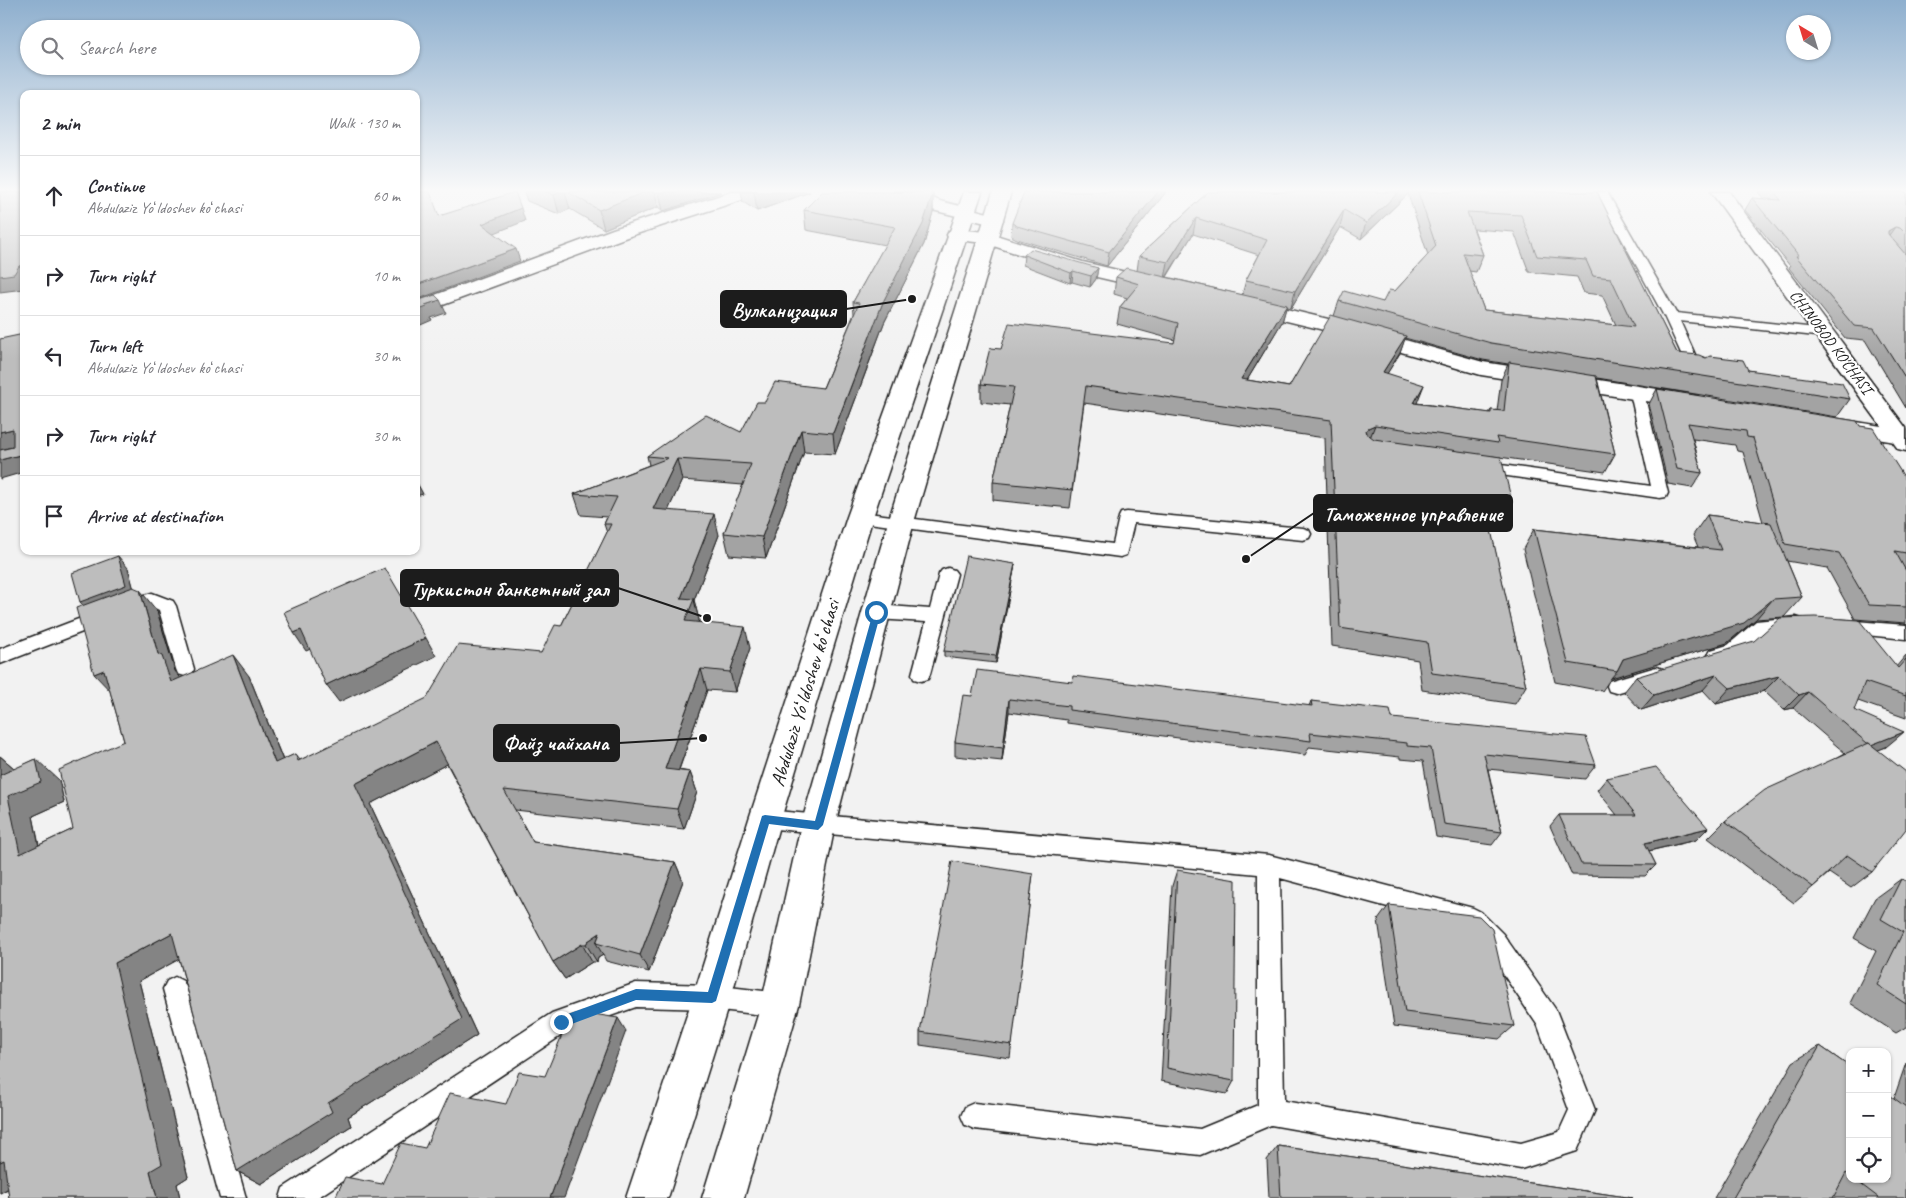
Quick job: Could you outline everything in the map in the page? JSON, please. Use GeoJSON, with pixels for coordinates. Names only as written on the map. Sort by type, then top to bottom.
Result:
{"type":"FeatureCollection","features":[{"type":"Feature","properties":{"kind":"main road"},"geometry":{"type":"LineString","coordinates":[[420,308],[580,248]]}},
{"type":"Feature","properties":{"kind":"main road","name":"Abdulaziz Yoʻldoshev koʻchasi"},"geometry":{"type":"LineString","coordinates":[[647,1198],[712,997],[765,819],[860,518],[964,248]]}},
{"type":"Feature","properties":{"kind":"main road","name":"Abdulaziz Yoʻldoshev koʻchasi"},"geometry":{"type":"LineString","coordinates":[[723,1198],[780,1005],[818,825],[901,522],[968,248]]}},
{"type":"Feature","properties":{"kind":"main road"},"geometry":{"type":"LineString","coordinates":[[1038,248],[1078,266],[1174,289]]}},
{"type":"Feature","properties":{"kind":"main road","name":"CHINOBOD KO'CHASI"},"geometry":{"type":"LineString","coordinates":[[1762,248],[1904,440]]}},
{"type":"Feature","properties":{"kind":"main road"},"geometry":{"type":"LineString","coordinates":[[1232,302],[1338,327],[1481,368],[1705,404]]}},
{"type":"Feature","properties":{"kind":"main road"},"geometry":{"type":"LineString","coordinates":[[1823,423],[1904,440]]}},
{"type":"Feature","properties":{"kind":"lane"},"geometry":{"type":"LineString","coordinates":[[1633,248],[1671,316],[1695,370]]}},
{"type":"Feature","properties":{"kind":"lane"},"geometry":{"type":"LineString","coordinates":[[1671,316],[1825,333]]}},
{"type":"Feature","properties":{"kind":"lane"},"geometry":{"type":"LineString","coordinates":[[1465,464],[1660,493],[1637,393]]}},
{"type":"Feature","properties":{"kind":"lane"},"geometry":{"type":"LineString","coordinates":[[860,518],[1120,551],[1127,517],[1303,534]]}},
{"type":"Feature","properties":{"kind":"lane"},"geometry":{"type":"LineString","coordinates":[[921,674],[948,574]]}},
{"type":"Feature","properties":{"kind":"lane"},"geometry":{"type":"LineString","coordinates":[[0,657],[152,598],[166,606],[185,669]]}},
{"type":"Feature","properties":{"kind":"lane"},"geometry":{"type":"LineString","coordinates":[[876,612],[936,616]]}},
{"type":"Feature","properties":{"kind":"lane"},"geometry":{"type":"LineString","coordinates":[[1700,660],[1734,650],[1762,626],[1818,625],[1906,632]]}},
{"type":"Feature","properties":{"kind":"lane"},"geometry":{"type":"LineString","coordinates":[[1616,686],[1674,668]]}},
{"type":"Feature","properties":{"kind":"lane"},"geometry":{"type":"LineString","coordinates":[[765,819],[1269,865],[1473,919],[1495,942],[1547,1019],[1582,1110],[1568,1142],[1521,1156],[1271,1112],[1200,1142],[974,1116]]}},
{"type":"Feature","properties":{"kind":"lane"},"geometry":{"type":"LineString","coordinates":[[1269,865],[1271,1112]]}},
{"type":"Feature","properties":{"kind":"lane"},"geometry":{"type":"LineString","coordinates":[[175,989],[233,1198]]}},
{"type":"Feature","properties":{"kind":"lane"},"geometry":{"type":"LineString","coordinates":[[293,1198],[561,1022],[636,995],[712,997],[780,1005]]}},
{"type":"Feature","properties":{"kind":"building"},"geometry":{"type":"Polygon","coordinates":[[[0,248],[20,248],[20,266],[14,274],[0,276],[0,248]]]}},
{"type":"Feature","properties":{"kind":"building"},"geometry":{"type":"Polygon","coordinates":[[[420,248],[516,249],[420,284],[420,248]]]}},
{"type":"Feature","properties":{"kind":"building"},"geometry":{"type":"Polygon","coordinates":[[[883,248],[911,248],[883,302],[833,433],[801,430],[762,537],[724,533],[751,464],[677,459],[653,509],[714,514],[681,598],[694,599],[685,621],[745,627],[730,672],[701,669],[665,769],[690,772],[677,809],[504,790],[533,842],[675,862],[640,955],[596,943],[600,933],[586,944],[582,944],[553,962],[436,742],[355,784],[462,1019],[328,1103],[332,1112],[237,1171],[172,933],[115,963],[162,1164],[150,1171],[157,1198],[9,1198],[4,1160],[0,1162],[0,775],[36,759],[41,782],[8,796],[20,854],[73,829],[59,770],[124,741],[104,670],[94,674],[76,608],[133,587],[140,590],[158,654],[162,656],[171,682],[233,655],[275,763],[295,754],[298,761],[427,698],[458,645],[541,653],[555,625],[561,626],[611,524],[604,524],[617,497],[574,494],[668,458],[647,456],[706,415],[741,432],[757,402],[765,402],[775,382],[823,388],[859,303],[853,302],[883,248]]]}},
{"type":"Feature","properties":{"kind":"building"},"geometry":{"type":"Polygon","coordinates":[[[1095,248],[1112,248],[1109,252],[1095,248]]]}},
{"type":"Feature","properties":{"kind":"building"},"geometry":{"type":"Polygon","coordinates":[[[1148,248],[1177,248],[1168,262],[1139,256],[1148,248]]]}},
{"type":"Feature","properties":{"kind":"building"},"geometry":{"type":"Polygon","coordinates":[[[1263,248],[1321,248],[1295,291],[1246,280],[1263,248]]]}},
{"type":"Feature","properties":{"kind":"building"},"geometry":{"type":"Polygon","coordinates":[[[1434,248],[1480,248],[1483,255],[1463,253],[1484,310],[1634,327],[1611,278],[1593,276],[1586,260],[1537,256],[1534,248],[1625,248],[1677,353],[1699,355],[1706,358],[1710,356],[1743,360],[1748,370],[1842,383],[1850,399],[1491,343],[1339,301],[1344,291],[1383,302],[1389,290],[1395,291],[1434,248]]]}},
{"type":"Feature","properties":{"kind":"building"},"geometry":{"type":"Polygon","coordinates":[[[1792,248],[1900,248],[1906,255],[1906,379],[1874,328],[1854,326],[1796,256],[1799,256],[1792,248]]]}},
{"type":"Feature","properties":{"kind":"building"},"geometry":{"type":"Polygon","coordinates":[[[1031,249],[1098,268],[1091,276],[1073,271],[1071,273],[1024,255],[1031,249]]]}},
{"type":"Feature","properties":{"kind":"building"},"geometry":{"type":"Polygon","coordinates":[[[1126,268],[1287,305],[1241,379],[1289,387],[1331,315],[1406,336],[1383,372],[1424,385],[1414,403],[1491,413],[1491,410],[1504,411],[1509,362],[1596,376],[1615,454],[1496,437],[1498,443],[1375,425],[1368,428],[1365,432],[1374,439],[1501,457],[1512,502],[1486,508],[1526,686],[1432,673],[1427,642],[1340,628],[1331,420],[1086,386],[1072,490],[993,482],[1014,387],[981,384],[990,348],[1001,349],[1009,323],[1174,343],[1178,323],[1120,307],[1139,284],[1116,277],[1126,268]]]}},
{"type":"Feature","properties":{"kind":"building"},"geometry":{"type":"Polygon","coordinates":[[[435,295],[440,300],[425,305],[427,307],[420,310],[420,300],[435,295]]]}},
{"type":"Feature","properties":{"kind":"building"},"geometry":{"type":"Polygon","coordinates":[[[20,335],[20,455],[0,460],[0,450],[13,447],[13,429],[0,432],[0,339],[20,335]]]}},
{"type":"Feature","properties":{"kind":"building"},"geometry":{"type":"Polygon","coordinates":[[[1657,389],[1857,421],[1860,426],[1873,428],[1906,480],[1906,553],[1895,551],[1906,571],[1906,607],[1869,605],[1839,553],[1785,544],[1753,438],[1747,437],[1746,431],[1688,423],[1702,473],[1677,469],[1657,389]]]}},
{"type":"Feature","properties":{"kind":"building"},"geometry":{"type":"Polygon","coordinates":[[[1707,515],[1771,523],[1802,597],[1773,599],[1744,623],[1623,659],[1617,671],[1568,663],[1534,529],[1721,550],[1707,515]]]}},
{"type":"Feature","properties":{"kind":"building"},"geometry":{"type":"Polygon","coordinates":[[[118,556],[126,585],[80,602],[72,573],[118,556]]]}},
{"type":"Feature","properties":{"kind":"building"},"geometry":{"type":"Polygon","coordinates":[[[966,556],[1015,564],[996,656],[944,651],[966,556]]]}},
{"type":"Feature","properties":{"kind":"building"},"geometry":{"type":"Polygon","coordinates":[[[385,568],[426,638],[326,685],[301,630],[294,633],[284,612],[385,568]]]}},
{"type":"Feature","properties":{"kind":"building"},"geometry":{"type":"Polygon","coordinates":[[[1815,617],[1859,620],[1898,668],[1906,659],[1906,696],[1865,682],[1854,710],[1904,732],[1871,745],[1808,692],[1799,695],[1779,676],[1730,688],[1716,675],[1654,695],[1636,677],[1754,641],[1780,618],[1815,617]]]}},
{"type":"Feature","properties":{"kind":"building"},"geometry":{"type":"Polygon","coordinates":[[[977,670],[1072,682],[1073,676],[1312,706],[1311,701],[1390,710],[1392,718],[1586,737],[1596,765],[1484,754],[1502,832],[1444,824],[1431,748],[1407,746],[1407,743],[1310,733],[1311,741],[1069,710],[1069,706],[1009,699],[1003,748],[955,742],[963,695],[972,696],[977,670]]]}},
{"type":"Feature","properties":{"kind":"building"},"geometry":{"type":"Polygon","coordinates":[[[1869,743],[1906,772],[1906,829],[1872,872],[1847,855],[1813,887],[1725,821],[1765,790],[1869,743]]]}},
{"type":"Feature","properties":{"kind":"building"},"geometry":{"type":"Polygon","coordinates":[[[1656,767],[1708,828],[1645,843],[1656,865],[1581,864],[1559,815],[1636,815],[1607,778],[1656,767]]]}},
{"type":"Feature","properties":{"kind":"building"},"geometry":{"type":"Polygon","coordinates":[[[952,861],[1033,874],[1012,1045],[920,1032],[952,861]]]}},
{"type":"Feature","properties":{"kind":"building"},"geometry":{"type":"Polygon","coordinates":[[[1177,870],[1236,880],[1234,1081],[1167,1068],[1177,870]]]}},
{"type":"Feature","properties":{"kind":"building"},"geometry":{"type":"Polygon","coordinates":[[[1901,879],[1906,881],[1906,1004],[1877,985],[1903,932],[1881,919],[1901,879]]]}},
{"type":"Feature","properties":{"kind":"building"},"geometry":{"type":"Polygon","coordinates":[[[1389,905],[1479,916],[1492,929],[1514,1026],[1405,1012],[1389,905]]]}},
{"type":"Feature","properties":{"kind":"building"},"geometry":{"type":"Polygon","coordinates":[[[581,1012],[618,1018],[550,1198],[335,1198],[345,1177],[382,1184],[401,1143],[425,1148],[450,1093],[506,1104],[519,1072],[545,1076],[570,1016],[581,1012]]]}},
{"type":"Feature","properties":{"kind":"building"},"geometry":{"type":"Polygon","coordinates":[[[1820,1046],[1846,1064],[1846,1173],[1833,1198],[1733,1198],[1820,1046]]]}},
{"type":"Feature","properties":{"kind":"building"},"geometry":{"type":"Polygon","coordinates":[[[1891,1096],[1906,1107],[1906,1198],[1879,1198],[1859,1183],[1891,1183],[1891,1096]]]}},
{"type":"Feature","properties":{"kind":"building"},"geometry":{"type":"Polygon","coordinates":[[[1278,1146],[1374,1160],[1633,1198],[1281,1198],[1278,1146]]]}},
{"type":"Feature","properties":{"kind":"place","name":"Вулканизация"},"geometry":{"type":"Point","coordinates":[912,299]}},
{"type":"Feature","properties":{"kind":"place","name":"Таможенное управление"},"geometry":{"type":"Point","coordinates":[1246,559]}},
{"type":"Feature","properties":{"kind":"place","name":"Туркистон банкетный зал"},"geometry":{"type":"Point","coordinates":[707,618]}},
{"type":"Feature","properties":{"kind":"place","name":"Файз чайхана"},"geometry":{"type":"Point","coordinates":[703,738]}},
{"type":"Feature","properties":{"kind":"route"},"geometry":{"type":"LineString","coordinates":[[561,1022],[636,995],[712,997],[765,819],[818,825],[876,612]]}}]}
